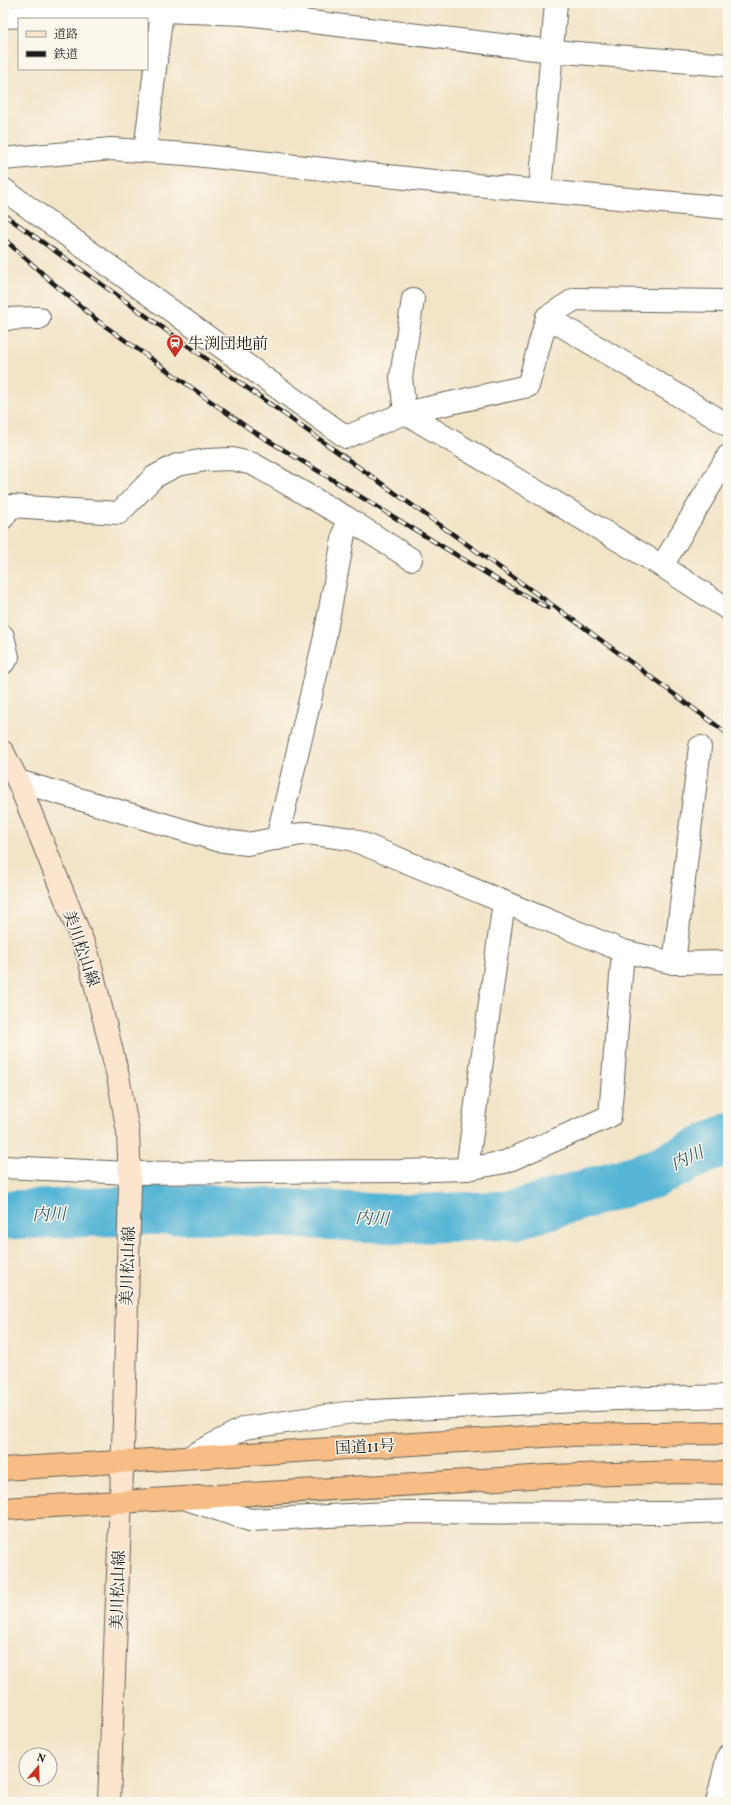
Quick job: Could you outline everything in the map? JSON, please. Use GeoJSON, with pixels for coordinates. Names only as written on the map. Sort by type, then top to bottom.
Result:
{"type":"FeatureCollection","features":[{"type":"Feature","properties":{"kind":"highway","name":"国道11号"},"geometry":{"type":"LineString","coordinates":[[3,1469],[122,1460],[561,1435],[728,1433]]}},
{"type":"Feature","properties":{"kind":"highway"},"geometry":{"type":"LineString","coordinates":[[3,1509],[548,1476],[681,1472],[728,1473]]}},
{"type":"Feature","properties":{"kind":"main road","name":"美川松山線"},"geometry":{"type":"LineString","coordinates":[[3,752],[18,781],[88,955],[118,1076],[128,1132],[130,1178],[121,1502],[109,1802]]}},
{"type":"Feature","properties":{"kind":"street"},"geometry":{"type":"LineString","coordinates":[[540,190],[556,3]]}},
{"type":"Feature","properties":{"kind":"street"},"geometry":{"type":"LineString","coordinates":[[145,151],[163,7]]}},
{"type":"Feature","properties":{"kind":"street"},"geometry":{"type":"LineString","coordinates":[[3,17],[163,7],[244,14],[552,51],[728,65]]}},
{"type":"Feature","properties":{"kind":"street"},"geometry":{"type":"LineString","coordinates":[[3,159],[112,149],[145,151],[728,208]]}},
{"type":"Feature","properties":{"kind":"street"},"geometry":{"type":"LineString","coordinates":[[3,189],[346,437],[405,413],[528,386],[547,317],[575,300],[728,301]]}},
{"type":"Feature","properties":{"kind":"street"},"geometry":{"type":"LineString","coordinates":[[405,413],[401,377],[413,299]]}},
{"type":"Feature","properties":{"kind":"street"},"geometry":{"type":"LineString","coordinates":[[547,317],[728,425]]}},
{"type":"Feature","properties":{"kind":"street"},"geometry":{"type":"LineString","coordinates":[[3,319],[40,318]]}},
{"type":"Feature","properties":{"kind":"street"},"geometry":{"type":"LineString","coordinates":[[405,413],[662,566],[728,609]]}},
{"type":"Feature","properties":{"kind":"street"},"geometry":{"type":"LineString","coordinates":[[662,566],[728,456]]}},
{"type":"Feature","properties":{"kind":"street"},"geometry":{"type":"LineString","coordinates":[[3,518],[11,506],[119,513],[154,477],[177,466],[206,460],[232,459],[253,464],[347,518],[411,559]]}},
{"type":"Feature","properties":{"kind":"street"},"geometry":{"type":"LineString","coordinates":[[277,839],[324,641],[347,518]]}},
{"type":"Feature","properties":{"kind":"street"},"geometry":{"type":"LineString","coordinates":[[3,636],[8,657],[3,663]]}},
{"type":"Feature","properties":{"kind":"street"},"geometry":{"type":"LineString","coordinates":[[674,963],[700,747]]}},
{"type":"Feature","properties":{"kind":"street"},"geometry":{"type":"LineString","coordinates":[[18,781],[217,840],[246,844],[307,833],[351,839],[623,951],[674,963],[728,962]]}},
{"type":"Feature","properties":{"kind":"street"},"geometry":{"type":"LineString","coordinates":[[467,1168],[504,902]]}},
{"type":"Feature","properties":{"kind":"street"},"geometry":{"type":"LineString","coordinates":[[3,1167],[130,1178],[467,1168],[505,1162],[610,1116],[623,951]]}},
{"type":"Feature","properties":{"kind":"street"},"geometry":{"type":"LineString","coordinates":[[189,1456],[244,1428],[353,1412],[608,1399],[728,1396]]}},
{"type":"Feature","properties":{"kind":"street"},"geometry":{"type":"LineString","coordinates":[[184,1498],[250,1520],[408,1512],[667,1513],[728,1511]]}},
{"type":"Feature","properties":{"kind":"street"},"geometry":{"type":"LineString","coordinates":[[717,1802],[728,1756]]}},
{"type":"Feature","properties":{"kind":"waterway","name":"内川"},"geometry":{"type":"LineString","coordinates":[[3,1215],[198,1209],[399,1219],[515,1215],[653,1174],[728,1138]]}},
{"type":"Feature","properties":{"kind":"railway"},"geometry":{"type":"LineString","coordinates":[[3,214],[586,629],[728,734]]}},
{"type":"Feature","properties":{"kind":"railway"},"geometry":{"type":"LineString","coordinates":[[3,238],[98,321],[251,430],[499,581],[548,608]]}},
{"type":"Feature","properties":{"kind":"place","name":"牛渕団地前"},"geometry":{"type":"Point","coordinates":[175,358]}}]}
